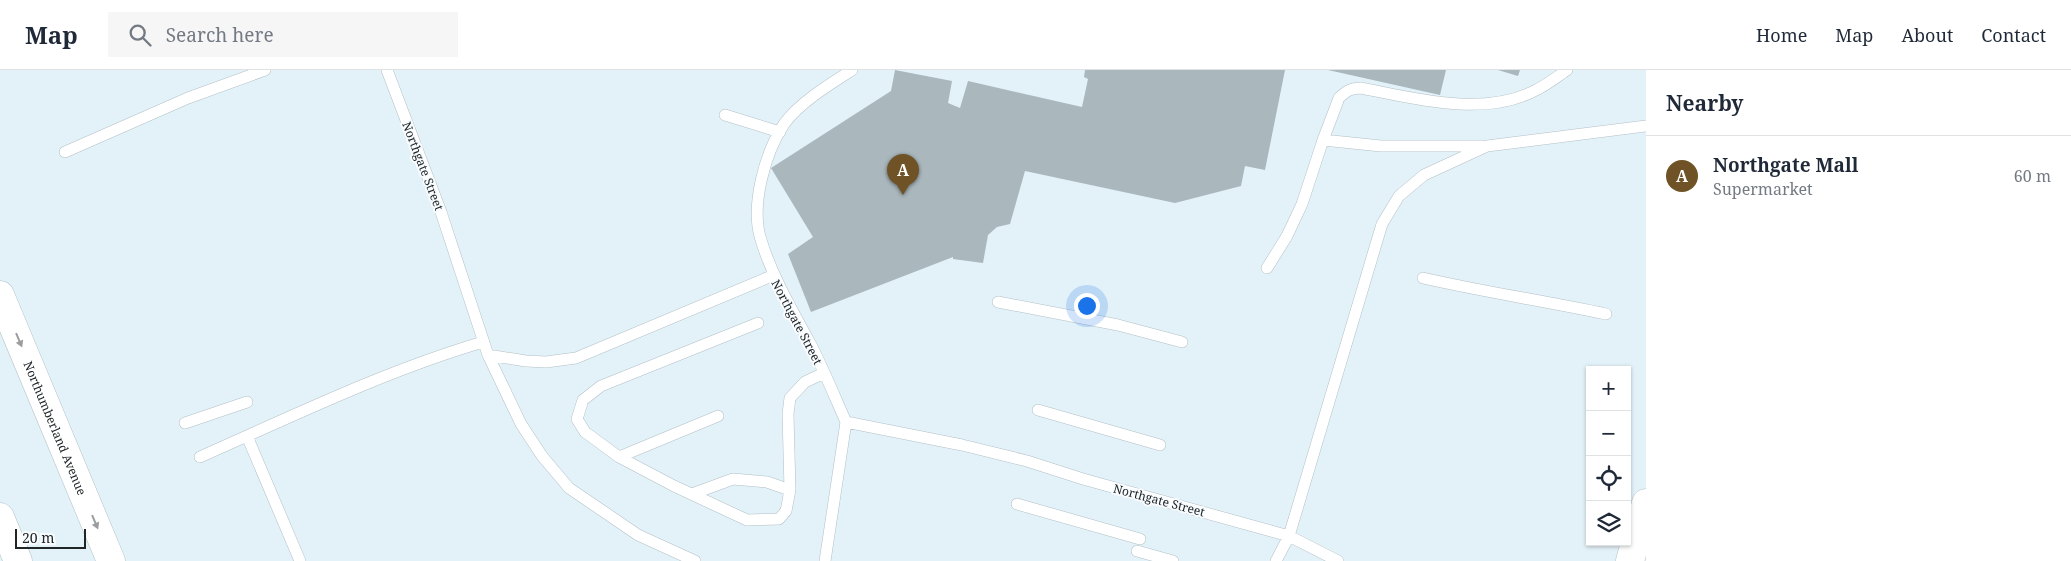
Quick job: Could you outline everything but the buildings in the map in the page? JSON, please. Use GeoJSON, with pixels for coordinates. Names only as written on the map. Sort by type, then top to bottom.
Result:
{"type":"FeatureCollection","features":[{"type":"Feature","properties":{"kind":"main road","name":"Northumberland Avenue"},"geometry":{"type":"LineString","coordinates":[[0,295],[111,561]]}},
{"type":"Feature","properties":{"kind":"main road"},"geometry":{"type":"LineString","coordinates":[[1630,561],[1646,503]]}},
{"type":"Feature","properties":{"kind":"main road"},"geometry":{"type":"LineString","coordinates":[[0,517],[18,561]]}},
{"type":"Feature","properties":{"kind":"lane"},"geometry":{"type":"LineString","coordinates":[[65,152],[188,98],[265,70]]}},
{"type":"Feature","properties":{"kind":"lane","name":"Northgate Street"},"geometry":{"type":"LineString","coordinates":[[387,70],[441,212],[488,355],[546,362],[576,358],[774,275],[824,373],[846,422],[962,445],[1027,461],[1083,479],[1289,536],[1338,561]]}},
{"type":"Feature","properties":{"kind":"lane"},"geometry":{"type":"LineString","coordinates":[[774,275],[760,239],[758,210],[763,173],[785,123],[813,96],[852,70]]}},
{"type":"Feature","properties":{"kind":"lane"},"geometry":{"type":"LineString","coordinates":[[1267,268],[1287,236],[1302,204],[1339,98],[1352,88],[1465,106],[1508,100],[1523,95],[1537,90],[1567,70]]}},
{"type":"Feature","properties":{"kind":"lane"},"geometry":{"type":"LineString","coordinates":[[725,115],[780,132]]}},
{"type":"Feature","properties":{"kind":"lane"},"geometry":{"type":"LineString","coordinates":[[1323,140],[1381,146],[1487,146],[1646,126]]}},
{"type":"Feature","properties":{"kind":"lane"},"geometry":{"type":"LineString","coordinates":[[1276,561],[1289,536],[1382,224],[1399,196],[1424,175],[1487,146]]}},
{"type":"Feature","properties":{"kind":"lane"},"geometry":{"type":"LineString","coordinates":[[1423,278],[1486,292],[1549,302],[1606,314]]}},
{"type":"Feature","properties":{"kind":"lane"},"geometry":{"type":"LineString","coordinates":[[998,302],[1118,326],[1182,342]]}},
{"type":"Feature","properties":{"kind":"lane"},"geometry":{"type":"LineString","coordinates":[[758,323],[601,386],[583,400],[577,419],[585,432],[619,457],[692,494],[746,520],[779,519],[786,511],[790,490],[788,414],[790,398],[805,382],[824,373]]}},
{"type":"Feature","properties":{"kind":"lane"},"geometry":{"type":"LineString","coordinates":[[200,457],[417,363],[483,342]]}},
{"type":"Feature","properties":{"kind":"lane"},"geometry":{"type":"LineString","coordinates":[[488,355],[504,393],[521,424],[542,456],[569,488],[638,535],[695,561]]}},
{"type":"Feature","properties":{"kind":"lane"},"geometry":{"type":"LineString","coordinates":[[185,423],[247,402]]}},
{"type":"Feature","properties":{"kind":"lane"},"geometry":{"type":"LineString","coordinates":[[1038,410],[1160,445]]}},
{"type":"Feature","properties":{"kind":"lane"},"geometry":{"type":"LineString","coordinates":[[619,457],[718,416]]}},
{"type":"Feature","properties":{"kind":"lane"},"geometry":{"type":"LineString","coordinates":[[825,561],[846,422]]}},
{"type":"Feature","properties":{"kind":"lane"},"geometry":{"type":"LineString","coordinates":[[247,436],[300,561]]}},
{"type":"Feature","properties":{"kind":"lane"},"geometry":{"type":"LineString","coordinates":[[692,494],[733,479],[767,482],[790,490]]}},
{"type":"Feature","properties":{"kind":"lane"},"geometry":{"type":"LineString","coordinates":[[1016,504],[1140,539]]}},
{"type":"Feature","properties":{"kind":"lane"},"geometry":{"type":"LineString","coordinates":[[1137,551],[1173,561]]}},
{"type":"Feature","properties":{"kind":"place","name":"Northgate Mall"},"geometry":{"type":"Point","coordinates":[903,195]}}]}
